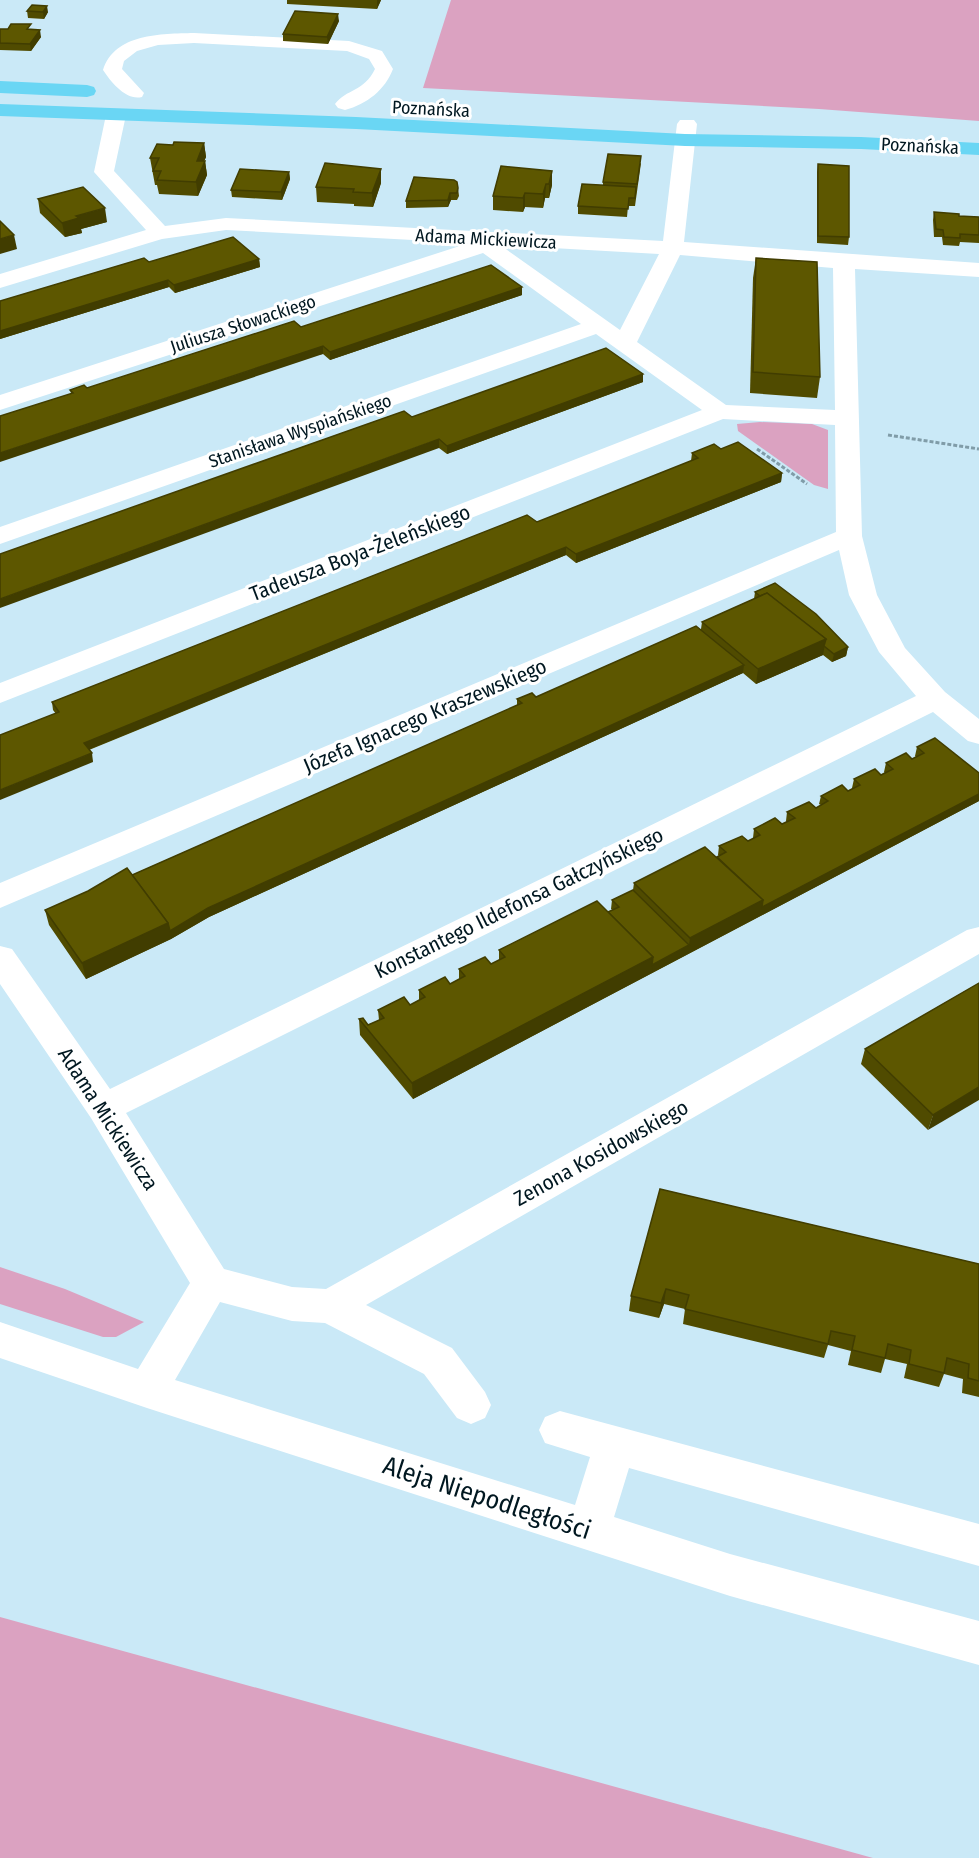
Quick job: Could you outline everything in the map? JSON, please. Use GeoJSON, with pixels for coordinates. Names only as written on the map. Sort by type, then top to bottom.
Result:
{"type":"FeatureCollection","features":[{"type":"Feature","properties":{"kind":"main road"},"geometry":{"type":"LineString","coordinates":[[0,87],[154,94]]}},
{"type":"Feature","properties":{"kind":"main road","name":"Poznańska"},"geometry":{"type":"LineString","coordinates":[[312,102],[686,132],[979,149]]}},
{"type":"Feature","properties":{"kind":"main road","name":"Poznańska"},"geometry":{"type":"LineString","coordinates":[[0,110],[368,124],[686,132]]}},
{"type":"Feature","properties":{"kind":"street"},"geometry":{"type":"LineString","coordinates":[[135,93],[112,70],[116,58],[130,47],[158,40],[194,38],[242,40],[349,46],[376,55],[384,69],[380,81],[370,92],[345,104]]}},
{"type":"Feature","properties":{"kind":"street"},"geometry":{"type":"LineString","coordinates":[[0,115],[33,112]]}},
{"type":"Feature","properties":{"kind":"street"},"geometry":{"type":"LineString","coordinates":[[117,115],[104,172],[160,233]]}},
{"type":"Feature","properties":{"kind":"street"},"geometry":{"type":"LineString","coordinates":[[625,342],[674,248],[686,132]]}},
{"type":"Feature","properties":{"kind":"street","name":"Adama Mickiewicza"},"geometry":{"type":"LineString","coordinates":[[0,281],[160,233],[226,224],[481,242],[674,248],[979,270]]}},
{"type":"Feature","properties":{"kind":"street"},"geometry":{"type":"LineString","coordinates":[[481,242],[625,342],[720,412],[848,424]]}},
{"type":"Feature","properties":{"kind":"street","name":"Juliusza Słowackiego"},"geometry":{"type":"LineString","coordinates":[[0,403],[481,242]]}},
{"type":"Feature","properties":{"kind":"street"},"geometry":{"type":"LineString","coordinates":[[844,262],[849,523],[863,595],[893,652],[935,699],[979,734]]}},
{"type":"Feature","properties":{"kind":"street","name":"Stanisława Wyspiańskiego"},"geometry":{"type":"LineString","coordinates":[[0,536],[600,325]]}},
{"type":"Feature","properties":{"kind":"street","name":"Tadeusza Boya-Żeleńskiego"},"geometry":{"type":"LineString","coordinates":[[0,694],[720,412]]}},
{"type":"Feature","properties":{"kind":"street","name":"Józefa Ignacego Kraszewskiego"},"geometry":{"type":"LineString","coordinates":[[0,896],[849,523]]}},
{"type":"Feature","properties":{"kind":"street","name":"Konstantego Ildefonsa Gałczyńskiego"},"geometry":{"type":"LineString","coordinates":[[104,1108],[935,699]]}},
{"type":"Feature","properties":{"kind":"street","name":"Zenona Kosidowskiego"},"geometry":{"type":"LineString","coordinates":[[330,1306],[979,939]]}},
{"type":"Feature","properties":{"kind":"street","name":"Adama Mickiewicza"},"geometry":{"type":"LineString","coordinates":[[0,958],[104,1108],[211,1283]]}},
{"type":"Feature","properties":{"kind":"street"},"geometry":{"type":"LineString","coordinates":[[147,1390],[211,1283],[292,1304],[330,1306],[438,1361],[471,1405]]}},
{"type":"Feature","properties":{"kind":"street","name":"Aleja Niepodległości"},"geometry":{"type":"LineString","coordinates":[[0,1340],[147,1390],[730,1575],[979,1643]]}},
{"type":"Feature","properties":{"kind":"street"},"geometry":{"type":"LineString","coordinates":[[560,1430],[979,1545]]}},
{"type":"Feature","properties":{"kind":"street"},"geometry":{"type":"LineString","coordinates":[[588,1530],[615,1446]]}},
{"type":"Feature","properties":{"kind":"path"},"geometry":{"type":"LineString","coordinates":[[720,412],[721,425],[825,496],[849,523]]}},
{"type":"Feature","properties":{"kind":"path"},"geometry":{"type":"LineString","coordinates":[[848,424],[979,449]]}},
{"type":"Feature","properties":{"kind":"shaded area"},"geometry":{"type":"Polygon","coordinates":[[[451,0],[979,0],[979,121],[819,109],[423,88],[451,0]]]}},
{"type":"Feature","properties":{"kind":"shaded area"},"geometry":{"type":"Polygon","coordinates":[[[760,422],[812,424],[828,430],[828,489],[814,485],[738,431],[737,424],[760,422]]]}},
{"type":"Feature","properties":{"kind":"shaded area"},"geometry":{"type":"Polygon","coordinates":[[[0,1267],[65,1289],[144,1322],[116,1337],[103,1337],[0,1304],[0,1267]]]}},
{"type":"Feature","properties":{"kind":"shaded area"},"geometry":{"type":"Polygon","coordinates":[[[0,1617],[873,1858],[0,1858],[0,1617]]]}},
{"type":"Feature","properties":{"kind":"building"},"geometry":{"type":"Polygon","coordinates":[[[32,5],[47,6],[43,12],[27,11],[32,5]]]}},
{"type":"Feature","properties":{"kind":"building"},"geometry":{"type":"Polygon","coordinates":[[[295,11],[338,14],[327,37],[283,34],[295,11]]]}},
{"type":"Feature","properties":{"kind":"building"},"geometry":{"type":"Polygon","coordinates":[[[11,24],[31,24],[27,29],[40,30],[30,44],[0,43],[0,29],[8,29],[11,24]]]}},
{"type":"Feature","properties":{"kind":"building"},"geometry":{"type":"Polygon","coordinates":[[[174,142],[204,143],[197,161],[205,161],[196,182],[157,180],[161,171],[153,171],[159,158],[150,158],[157,144],[173,145],[174,142]]]}},
{"type":"Feature","properties":{"kind":"building"},"geometry":{"type":"Polygon","coordinates":[[[608,154],[641,156],[637,184],[603,182],[608,154]]]}},
{"type":"Feature","properties":{"kind":"building"},"geometry":{"type":"Polygon","coordinates":[[[325,163],[381,169],[372,193],[353,192],[354,189],[316,187],[325,163]]]}},
{"type":"Feature","properties":{"kind":"building"},"geometry":{"type":"Polygon","coordinates":[[[818,164],[849,166],[849,237],[818,236],[818,164]]]}},
{"type":"Feature","properties":{"kind":"building"},"geometry":{"type":"Polygon","coordinates":[[[501,166],[552,171],[549,184],[546,184],[543,194],[525,193],[523,198],[493,196],[501,166]]]}},
{"type":"Feature","properties":{"kind":"building"},"geometry":{"type":"Polygon","coordinates":[[[240,169],[289,172],[281,192],[231,190],[240,169]]]}},
{"type":"Feature","properties":{"kind":"building"},"geometry":{"type":"Polygon","coordinates":[[[414,177],[454,180],[457,182],[457,193],[450,193],[448,200],[406,201],[414,177]]]}},
{"type":"Feature","properties":{"kind":"building"},"geometry":{"type":"Polygon","coordinates":[[[582,184],[636,187],[635,198],[629,198],[628,209],[578,206],[582,184]]]}},
{"type":"Feature","properties":{"kind":"building"},"geometry":{"type":"Polygon","coordinates":[[[83,187],[105,208],[76,216],[79,218],[62,223],[38,199],[83,187]]]}},
{"type":"Feature","properties":{"kind":"building"},"geometry":{"type":"Polygon","coordinates":[[[934,212],[979,217],[979,235],[960,234],[960,238],[944,237],[943,230],[936,229],[934,212]]]}},
{"type":"Feature","properties":{"kind":"building"},"geometry":{"type":"Polygon","coordinates":[[[0,221],[14,235],[0,239],[0,221]]]}},
{"type":"Feature","properties":{"kind":"building"},"geometry":{"type":"Polygon","coordinates":[[[233,237],[259,259],[174,285],[168,280],[0,331],[0,301],[144,258],[149,262],[233,237]]]}},
{"type":"Feature","properties":{"kind":"building"},"geometry":{"type":"Polygon","coordinates":[[[756,258],[817,262],[820,377],[753,372],[756,258]]]}},
{"type":"Feature","properties":{"kind":"building"},"geometry":{"type":"Polygon","coordinates":[[[491,265],[522,287],[330,352],[323,346],[0,453],[0,416],[73,393],[70,390],[84,385],[87,388],[294,321],[301,327],[491,265]]]}},
{"type":"Feature","properties":{"kind":"building"},"geometry":{"type":"Polygon","coordinates":[[[606,348],[643,374],[447,446],[439,439],[0,599],[0,554],[404,411],[412,417],[606,348]]]}},
{"type":"Feature","properties":{"kind":"building"},"geometry":{"type":"Polygon","coordinates":[[[738,442],[782,473],[576,554],[566,547],[84,743],[92,753],[0,790],[0,735],[59,712],[52,702],[527,515],[537,522],[698,458],[692,453],[714,444],[721,449],[738,442]]]}},
{"type":"Feature","properties":{"kind":"building"},"geometry":{"type":"Polygon","coordinates":[[[775,583],[816,614],[848,647],[834,654],[824,646],[826,639],[767,593],[760,596],[755,592],[775,583]]]}},
{"type":"Feature","properties":{"kind":"building"},"geometry":{"type":"Polygon","coordinates":[[[767,593],[826,639],[758,669],[702,622],[767,593]]]}},
{"type":"Feature","properties":{"kind":"building"},"geometry":{"type":"Polygon","coordinates":[[[696,626],[744,665],[208,908],[170,931],[168,923],[132,875],[522,703],[517,699],[532,693],[536,697],[696,626]]]}},
{"type":"Feature","properties":{"kind":"building"},"geometry":{"type":"Polygon","coordinates":[[[935,738],[979,773],[979,794],[762,907],[763,900],[717,857],[726,852],[719,846],[742,836],[748,841],[760,835],[754,829],[775,818],[782,824],[795,818],[787,812],[809,802],[816,808],[828,801],[821,796],[842,785],[848,791],[860,785],[854,779],[875,769],[881,775],[893,769],[886,763],[906,753],[912,759],[924,753],[917,747],[935,738]]]}},
{"type":"Feature","properties":{"kind":"building"},"geometry":{"type":"Polygon","coordinates":[[[705,847],[763,900],[690,938],[634,883],[705,847]]]}},
{"type":"Feature","properties":{"kind":"building"},"geometry":{"type":"Polygon","coordinates":[[[127,868],[168,923],[82,963],[45,910],[88,891],[127,868]]]}},
{"type":"Feature","properties":{"kind":"building"},"geometry":{"type":"Polygon","coordinates":[[[633,890],[689,945],[652,965],[653,957],[608,912],[619,907],[612,900],[633,890]]]}},
{"type":"Feature","properties":{"kind":"building"},"geometry":{"type":"Polygon","coordinates":[[[597,901],[653,957],[412,1083],[359,1019],[363,1018],[368,1025],[384,1018],[378,1010],[404,997],[410,1005],[425,997],[419,990],[445,977],[450,984],[465,976],[459,969],[485,957],[491,964],[505,957],[499,950],[597,901]]]}},
{"type":"Feature","properties":{"kind":"building"},"geometry":{"type":"Polygon","coordinates":[[[979,983],[979,1087],[933,1115],[865,1049],[979,983]]]}},
{"type":"Feature","properties":{"kind":"building"},"geometry":{"type":"Polygon","coordinates":[[[660,1189],[979,1264],[979,1381],[968,1378],[969,1364],[947,1358],[944,1373],[909,1364],[911,1350],[888,1344],[885,1358],[852,1350],[855,1336],[831,1331],[828,1344],[685,1309],[689,1295],[666,1289],[661,1303],[631,1296],[660,1189]]]}}]}
